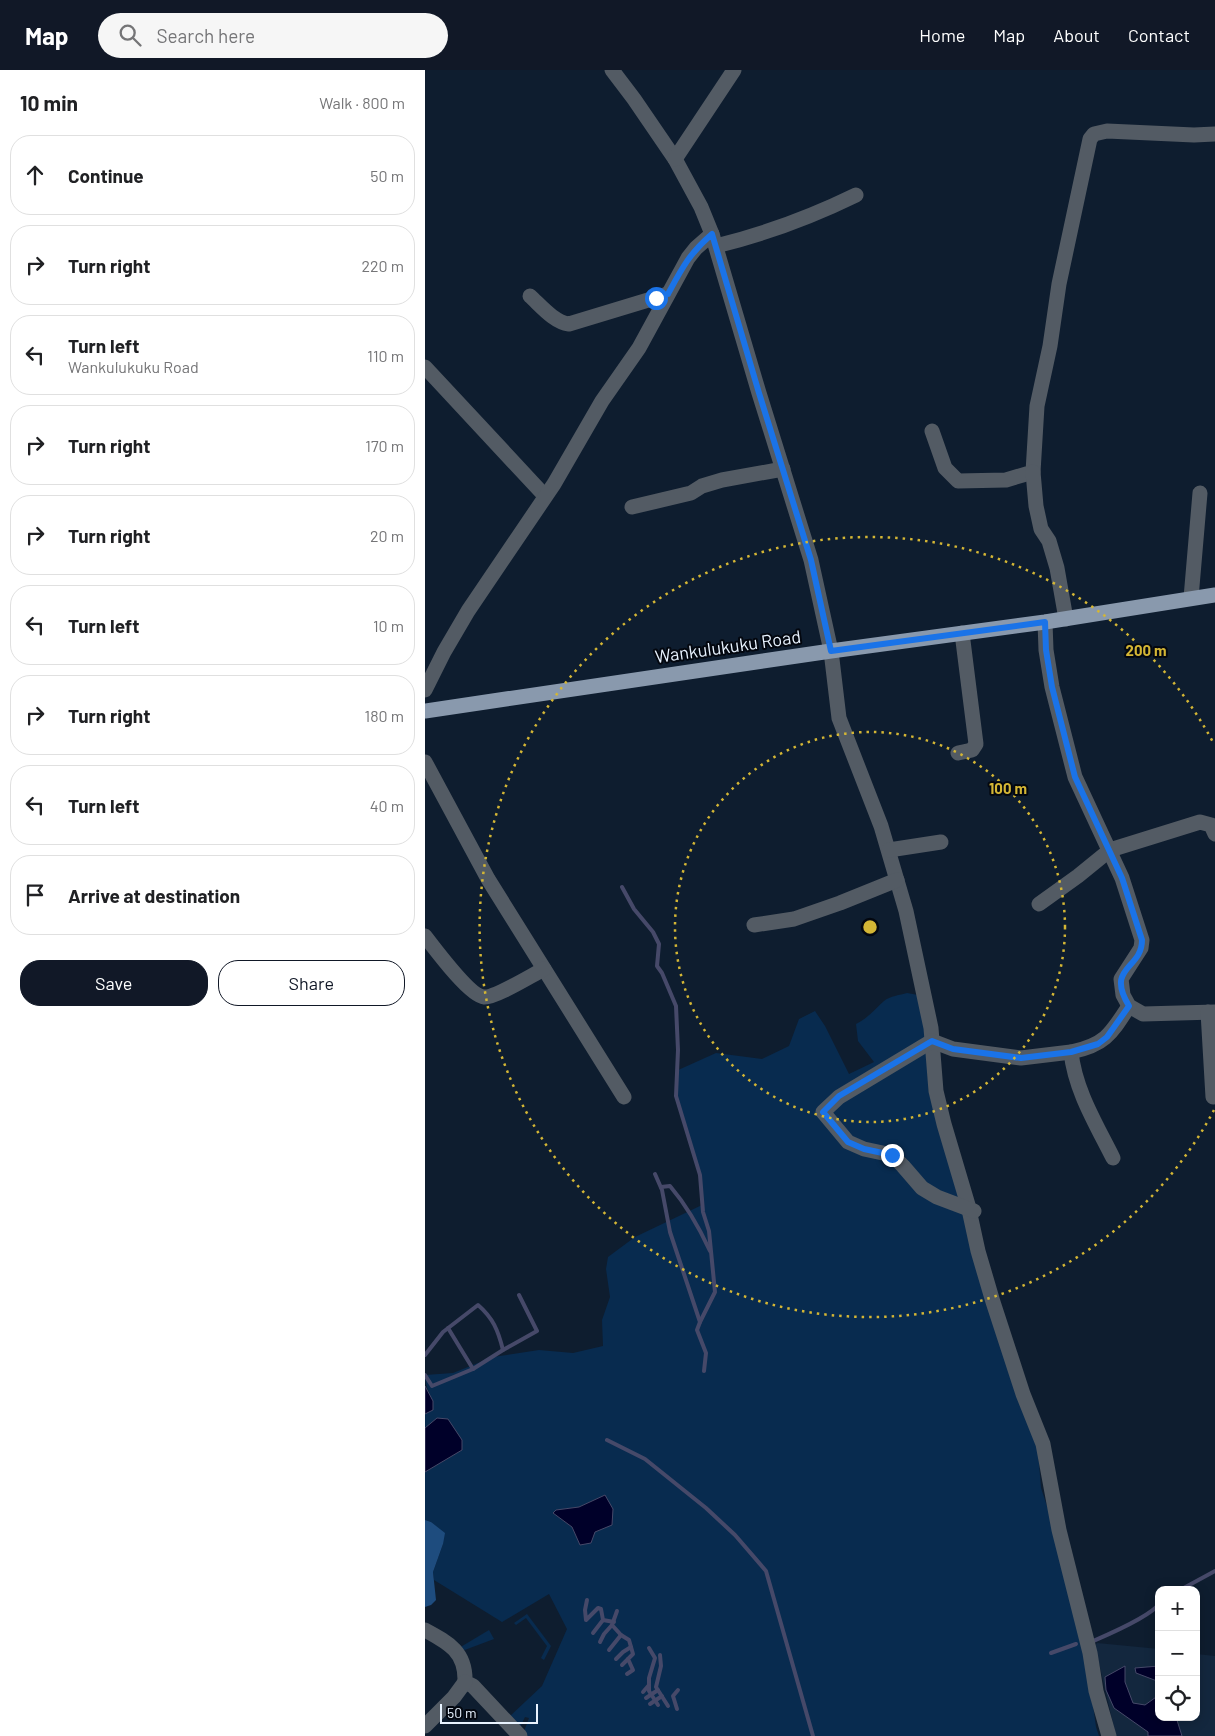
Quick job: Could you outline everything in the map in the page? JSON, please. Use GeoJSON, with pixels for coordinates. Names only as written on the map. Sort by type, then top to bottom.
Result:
{"type":"FeatureCollection","features":[{"type":"Feature","properties":{"kind":"main road","name":"Wankulukuku Road"},"geometry":{"type":"LineString","coordinates":[[425,711],[831,651],[1066,619],[1215,595]]}},
{"type":"Feature","properties":{"kind":"street"},"geometry":{"type":"LineString","coordinates":[[612,70],[675,159],[701,207],[714,240],[811,560],[831,651],[839,718],[881,826],[906,911],[929,1019],[936,1091],[943,1124],[973,1211],[978,1252],[1004,1337],[1023,1394],[1043,1444],[1059,1530],[1090,1653],[1096,1691],[1109,1736]]}},
{"type":"Feature","properties":{"kind":"street"},"geometry":{"type":"LineString","coordinates":[[675,159],[734,70]]}},
{"type":"Feature","properties":{"kind":"street"},"geometry":{"type":"LineString","coordinates":[[1066,619],[1057,568],[1049,541],[1041,529],[1036,506],[1033,472],[1037,406],[1050,346],[1059,284],[1089,139],[1094,134],[1107,131],[1194,135],[1215,134]]}},
{"type":"Feature","properties":{"kind":"street"},"geometry":{"type":"LineString","coordinates":[[425,690],[444,652],[468,612],[554,484],[602,401],[639,348],[688,258],[696,248],[714,240],[753,237],[827,209],[856,195]]}},
{"type":"Feature","properties":{"kind":"street"},"geometry":{"type":"LineString","coordinates":[[531,296],[553,317],[562,323],[569,324],[668,294]]}},
{"type":"Feature","properties":{"kind":"street"},"geometry":{"type":"LineString","coordinates":[[425,367],[545,496]]}},
{"type":"Feature","properties":{"kind":"street"},"geometry":{"type":"LineString","coordinates":[[932,431],[945,468],[958,481],[1006,480],[1033,472]]}},
{"type":"Feature","properties":{"kind":"street"},"geometry":{"type":"LineString","coordinates":[[632,507],[691,493],[702,486],[721,480],[783,469]]}},
{"type":"Feature","properties":{"kind":"street"},"geometry":{"type":"LineString","coordinates":[[1191,598],[1199,493]]}},
{"type":"Feature","properties":{"kind":"street"},"geometry":{"type":"LineString","coordinates":[[1045,622],[1046,650],[1052,687],[1075,777],[1110,850],[1125,887],[1142,940],[1141,948],[1121,979],[1123,995],[1129,1006],[1143,1014],[1211,1012],[1213,1097]]}},
{"type":"Feature","properties":{"kind":"street"},"geometry":{"type":"LineString","coordinates":[[958,753],[971,750],[975,744],[962,633]]}},
{"type":"Feature","properties":{"kind":"street"},"geometry":{"type":"LineString","coordinates":[[425,762],[488,879],[624,1097]]}},
{"type":"Feature","properties":{"kind":"street"},"geometry":{"type":"LineString","coordinates":[[1039,904],[1110,850],[1200,822],[1211,825],[1215,834]]}},
{"type":"Feature","properties":{"kind":"street"},"geometry":{"type":"LineString","coordinates":[[889,850],[941,842]]}},
{"type":"Feature","properties":{"kind":"street"},"geometry":{"type":"LineString","coordinates":[[754,925],[794,919],[897,880]]}},
{"type":"Feature","properties":{"kind":"street"},"geometry":{"type":"LineString","coordinates":[[425,936],[465,985],[478,996],[494,995],[544,969]]}},
{"type":"Feature","properties":{"kind":"street"},"geometry":{"type":"LineString","coordinates":[[932,1041],[953,1049],[1021,1058],[1071,1052],[1098,1044],[1107,1037],[1129,1006]]}},
{"type":"Feature","properties":{"kind":"street"},"geometry":{"type":"LineString","coordinates":[[932,1041],[839,1096],[823,1112],[848,1142],[864,1149],[892,1155],[922,1188],[937,1197],[973,1211]]}},
{"type":"Feature","properties":{"kind":"street"},"geometry":{"type":"LineString","coordinates":[[1071,1052],[1072,1067],[1085,1102],[1113,1158]]}},
{"type":"Feature","properties":{"kind":"street"},"geometry":{"type":"LineString","coordinates":[[425,1630],[447,1643],[458,1653],[465,1670],[465,1682],[454,1697],[425,1726]]}},
{"type":"Feature","properties":{"kind":"street"},"geometry":{"type":"LineString","coordinates":[[465,1682],[473,1686],[520,1736]]}},
{"type":"Feature","properties":{"kind":"shaded area"},"geometry":{"type":"Polygon","coordinates":[[[907,993],[918,995],[923,1012],[929,1092],[1038,1451],[1041,1488],[1064,1557],[1083,1632],[1096,1727],[1099,1736],[525,1736],[523,1734],[529,1718],[525,1717],[519,1729],[509,1717],[542,1686],[567,1629],[549,1594],[502,1622],[434,1580],[433,1572],[443,1544],[431,1522],[425,1520],[425,1472],[462,1450],[427,1427],[425,1428],[425,1414],[433,1409],[425,1375],[453,1373],[493,1357],[539,1350],[573,1353],[603,1346],[602,1320],[610,1297],[606,1269],[608,1257],[635,1237],[702,1205],[700,1175],[676,1096],[676,1071],[716,1053],[762,1059],[789,1046],[799,1019],[815,1011],[825,1026],[849,1074],[874,1062],[858,1041],[856,1024],[868,1016],[886,999],[907,993]],[[605,1495],[579,1507],[556,1510],[553,1513],[572,1527],[580,1544],[595,1532],[611,1525],[605,1495]]]}},
{"type":"Feature","properties":{"kind":"shaded area"},"geometry":{"type":"Polygon","coordinates":[[[425,1386],[433,1401],[433,1410],[425,1414],[425,1386]]]}},
{"type":"Feature","properties":{"kind":"shaded area"},"geometry":{"type":"Polygon","coordinates":[[[437,1418],[448,1419],[462,1440],[462,1450],[425,1472],[425,1428],[437,1418]]]}},
{"type":"Feature","properties":{"kind":"shaded area"},"geometry":{"type":"Polygon","coordinates":[[[605,1495],[613,1509],[612,1525],[595,1532],[591,1543],[580,1545],[572,1527],[553,1513],[556,1510],[579,1507],[605,1495]]]}},
{"type":"Feature","properties":{"kind":"shaded area"},"geometry":{"type":"Polygon","coordinates":[[[425,1520],[431,1522],[445,1533],[433,1572],[436,1600],[431,1605],[425,1607],[425,1520]]]}},
{"type":"Feature","properties":{"kind":"shaded area"},"geometry":{"type":"Polygon","coordinates":[[[527,1614],[551,1646],[544,1660],[541,1658],[547,1646],[526,1618],[516,1625],[514,1623],[527,1614]]]}},
{"type":"Feature","properties":{"kind":"shaded area"},"geometry":{"type":"Polygon","coordinates":[[[489,1630],[494,1639],[462,1651],[459,1648],[489,1630]]]}},
{"type":"Feature","properties":{"kind":"shaded area"},"geometry":{"type":"Polygon","coordinates":[[[1097,1643],[1155,1649],[1155,1721],[1200,1721],[1200,1654],[1215,1656],[1215,1736],[1116,1736],[1095,1646],[1097,1643]]]}},
{"type":"Feature","properties":{"kind":"shaded area"},"geometry":{"type":"Polygon","coordinates":[[[1125,1666],[1125,1682],[1133,1703],[1145,1705],[1155,1698],[1155,1721],[1177,1721],[1182,1736],[1148,1736],[1148,1732],[1114,1708],[1106,1690],[1105,1677],[1125,1666]]]}},
{"type":"Feature","properties":{"kind":"shaded area"},"geometry":{"type":"Polygon","coordinates":[[[1155,1666],[1155,1680],[1136,1673],[1135,1668],[1155,1666]]]}},
{"type":"Feature","properties":{"kind":"waterway"},"geometry":{"type":"LineString","coordinates":[[622,887],[634,909],[653,932],[659,944],[657,966],[662,973],[676,1006],[678,1050],[676,1096],[700,1175],[703,1212],[709,1231],[715,1292],[700,1322]]}},
{"type":"Feature","properties":{"kind":"waterway"},"geometry":{"type":"LineString","coordinates":[[655,1174],[662,1190],[670,1232],[700,1322],[697,1330],[706,1353],[704,1371]]}},
{"type":"Feature","properties":{"kind":"waterway"},"geometry":{"type":"LineString","coordinates":[[661,1187],[670,1186],[682,1201],[710,1251]]}},
{"type":"Feature","properties":{"kind":"waterway"},"geometry":{"type":"LineString","coordinates":[[425,1375],[432,1386],[473,1369],[537,1331],[519,1295]]}},
{"type":"Feature","properties":{"kind":"waterway"},"geometry":{"type":"LineString","coordinates":[[425,1355],[443,1332],[478,1305],[488,1315],[494,1325],[503,1350]]}},
{"type":"Feature","properties":{"kind":"waterway"},"geometry":{"type":"LineString","coordinates":[[448,1328],[473,1369]]}},
{"type":"Feature","properties":{"kind":"waterway"},"geometry":{"type":"LineString","coordinates":[[607,1440],[645,1459],[706,1508],[735,1535],[766,1571],[813,1736]]}},
{"type":"Feature","properties":{"kind":"waterway"},"geometry":{"type":"LineString","coordinates":[[1187,1586],[1215,1571]]}},
{"type":"Feature","properties":{"kind":"waterway"},"geometry":{"type":"LineString","coordinates":[[587,1600],[586,1620],[598,1608],[601,1609],[603,1620],[614,1622]]}},
{"type":"Feature","properties":{"kind":"waterway"},"geometry":{"type":"LineString","coordinates":[[1091,1642],[1138,1620],[1155,1608]]}},
{"type":"Feature","properties":{"kind":"waterway"},"geometry":{"type":"LineString","coordinates":[[617,1611],[612,1625],[621,1635],[629,1640],[633,1654],[628,1659],[633,1670],[627,1674]]}},
{"type":"Feature","properties":{"kind":"waterway"},"geometry":{"type":"LineString","coordinates":[[593,1633],[603,1620]]}},
{"type":"Feature","properties":{"kind":"waterway"},"geometry":{"type":"LineString","coordinates":[[600,1642],[612,1625]]}},
{"type":"Feature","properties":{"kind":"waterway"},"geometry":{"type":"LineString","coordinates":[[609,1650],[621,1635]]}},
{"type":"Feature","properties":{"kind":"waterway"},"geometry":{"type":"LineString","coordinates":[[1051,1653],[1076,1644]]}},
{"type":"Feature","properties":{"kind":"waterway"},"geometry":{"type":"LineString","coordinates":[[616,1659],[631,1647]]}},
{"type":"Feature","properties":{"kind":"waterway"},"geometry":{"type":"LineString","coordinates":[[649,1648],[655,1658],[649,1678],[649,1691],[658,1705]]}},
{"type":"Feature","properties":{"kind":"waterway"},"geometry":{"type":"LineString","coordinates":[[660,1655],[661,1666],[656,1687],[668,1706]]}},
{"type":"Feature","properties":{"kind":"waterway"},"geometry":{"type":"LineString","coordinates":[[622,1665],[628,1659]]}},
{"type":"Feature","properties":{"kind":"waterway"},"geometry":{"type":"LineString","coordinates":[[643,1692],[649,1685]]}},
{"type":"Feature","properties":{"kind":"waterway"},"geometry":{"type":"LineString","coordinates":[[646,1698],[658,1690]]}},
{"type":"Feature","properties":{"kind":"waterway"},"geometry":{"type":"LineString","coordinates":[[677,1709],[673,1696],[678,1690]]}},
{"type":"Feature","properties":{"kind":"waterway"},"geometry":{"type":"LineString","coordinates":[[650,1704],[662,1696]]}},
{"type":"Feature","properties":{"kind":"route"},"geometry":{"type":"LineString","coordinates":[[656,298],[668,294],[688,258],[712,234],[811,560],[831,651],[1045,622],[1046,650],[1052,687],[1058,717],[1075,777],[1110,850],[1135,914],[1142,944],[1136,957],[1124,972],[1120,984],[1129,1006],[1114,1029],[1098,1044],[1071,1052],[1021,1058],[953,1049],[932,1041],[839,1096],[823,1112],[848,1142],[864,1149],[892,1155]]}}]}
